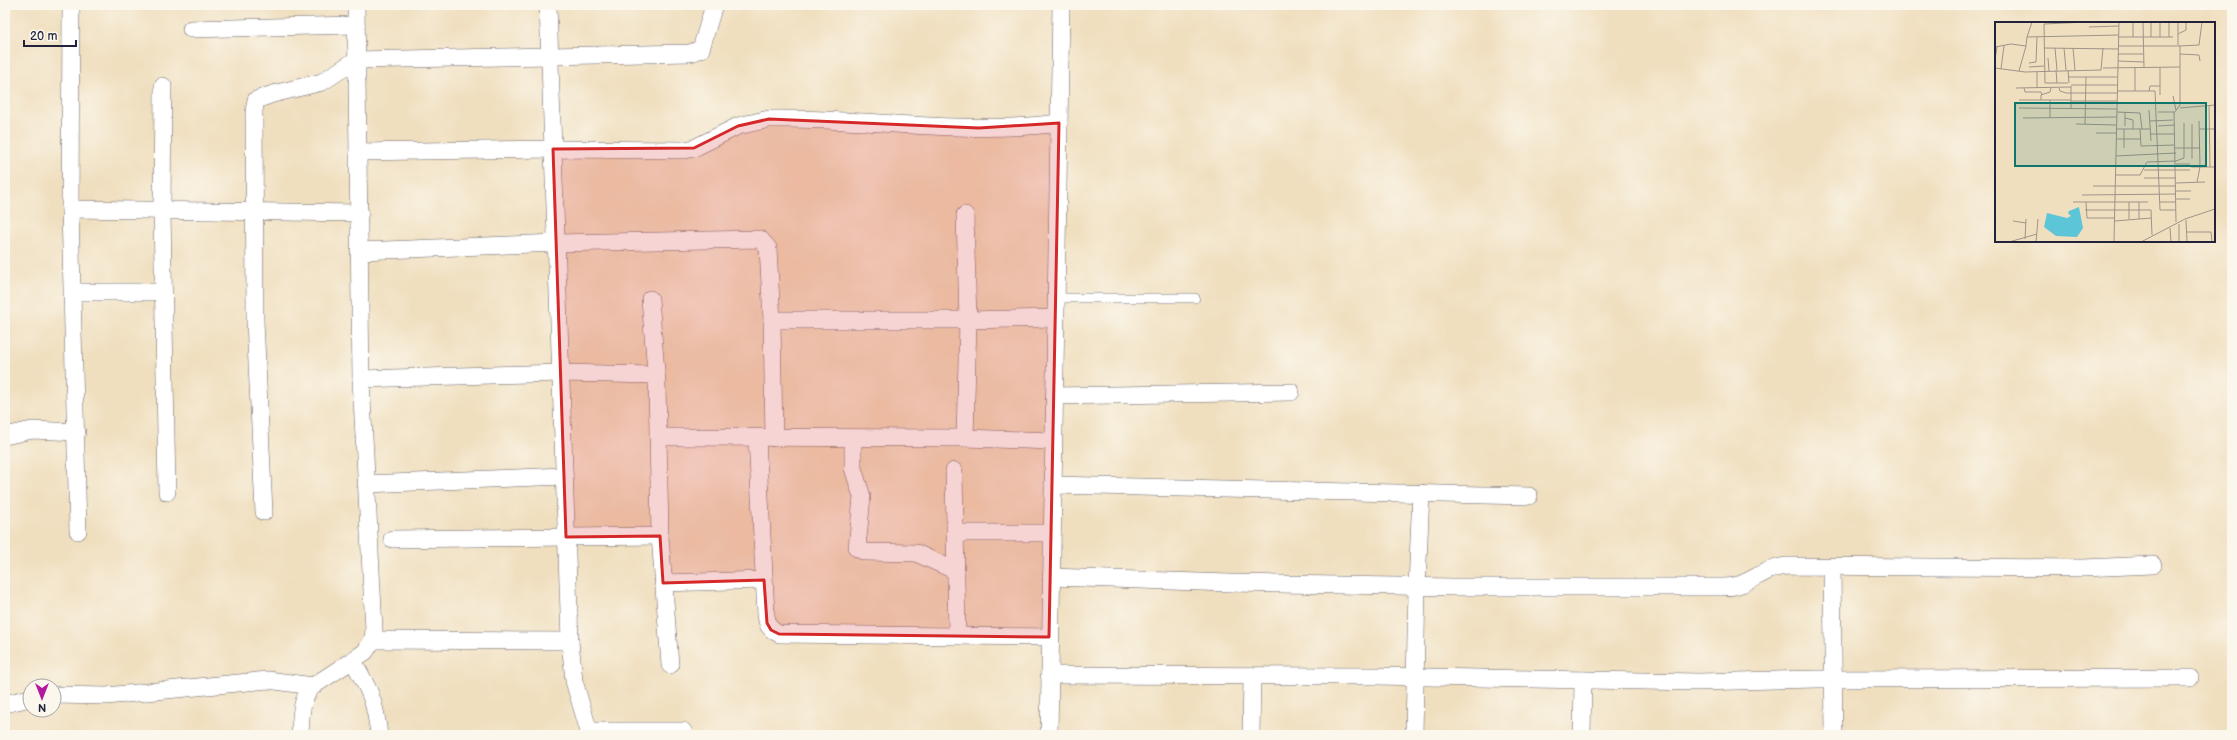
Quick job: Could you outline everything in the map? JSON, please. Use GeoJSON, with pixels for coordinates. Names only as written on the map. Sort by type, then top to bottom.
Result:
{"type":"FeatureCollection","features":[{"type":"Feature","properties":{"kind":"street"},"geometry":{"type":"LineString","coordinates":[[71,5],[70,209],[77,432],[78,530]]}},
{"type":"Feature","properties":{"kind":"street"},"geometry":{"type":"LineString","coordinates":[[300,735],[304,700],[313,686],[365,652],[372,640],[372,576],[361,379],[360,213],[356,5]]}},
{"type":"Feature","properties":{"kind":"street"},"geometry":{"type":"LineString","coordinates":[[548,5],[566,537],[570,641],[574,681],[590,733],[683,731]]}},
{"type":"Feature","properties":{"kind":"street"},"geometry":{"type":"LineString","coordinates":[[264,512],[255,321],[254,111],[256,100],[273,94],[322,82],[356,60],[696,52],[700,49],[704,41],[714,5]]}},
{"type":"Feature","properties":{"kind":"street"},"geometry":{"type":"LineString","coordinates":[[1049,735],[1049,637],[1053,485],[1052,441],[1056,318],[1061,5]]}},
{"type":"Feature","properties":{"kind":"street"},"geometry":{"type":"LineString","coordinates":[[191,29],[356,25]]}},
{"type":"Feature","properties":{"kind":"street"},"geometry":{"type":"LineString","coordinates":[[163,86],[162,211],[167,492]]}},
{"type":"Feature","properties":{"kind":"street"},"geometry":{"type":"LineString","coordinates":[[358,152],[694,148],[738,126],[769,119],[979,128],[1036,126],[1059,123]]}},
{"type":"Feature","properties":{"kind":"street"},"geometry":{"type":"LineString","coordinates":[[70,209],[360,213]]}},
{"type":"Feature","properties":{"kind":"street"},"geometry":{"type":"LineString","coordinates":[[965,215],[968,320],[965,438]]}},
{"type":"Feature","properties":{"kind":"street"},"geometry":{"type":"LineString","coordinates":[[360,251],[760,239],[768,248],[772,320],[774,438]]}},
{"type":"Feature","properties":{"kind":"street"},"geometry":{"type":"LineString","coordinates":[[73,292],[163,292]]}},
{"type":"Feature","properties":{"kind":"street"},"geometry":{"type":"LineString","coordinates":[[650,299],[656,375],[660,536],[670,665]]}},
{"type":"Feature","properties":{"kind":"street"},"geometry":{"type":"LineString","coordinates":[[772,320],[968,320],[1056,318]]}},
{"type":"Feature","properties":{"kind":"street"},"geometry":{"type":"LineString","coordinates":[[361,379],[560,373],[656,375]]}},
{"type":"Feature","properties":{"kind":"street"},"geometry":{"type":"LineString","coordinates":[[1054,396],[1291,392]]}},
{"type":"Feature","properties":{"kind":"street"},"geometry":{"type":"LineString","coordinates":[[5,436],[32,430],[77,432]]}},
{"type":"Feature","properties":{"kind":"street"},"geometry":{"type":"LineString","coordinates":[[658,437],[854,439],[965,438],[1052,441]]}},
{"type":"Feature","properties":{"kind":"street"},"geometry":{"type":"LineString","coordinates":[[757,438],[767,623],[771,630],[779,634],[1049,637]]}},
{"type":"Feature","properties":{"kind":"street"},"geometry":{"type":"LineString","coordinates":[[854,439],[854,468],[862,497],[858,548],[865,552],[916,553],[956,571]]}},
{"type":"Feature","properties":{"kind":"street"},"geometry":{"type":"LineString","coordinates":[[954,471],[957,635]]}},
{"type":"Feature","properties":{"kind":"street"},"geometry":{"type":"LineString","coordinates":[[366,484],[564,476]]}},
{"type":"Feature","properties":{"kind":"street"},"geometry":{"type":"LineString","coordinates":[[1053,485],[1529,496]]}},
{"type":"Feature","properties":{"kind":"street"},"geometry":{"type":"LineString","coordinates":[[1414,735],[1416,586],[1421,493]]}},
{"type":"Feature","properties":{"kind":"street"},"geometry":{"type":"LineString","coordinates":[[955,533],[1052,533]]}},
{"type":"Feature","properties":{"kind":"street"},"geometry":{"type":"LineString","coordinates":[[392,539],[660,536]]}},
{"type":"Feature","properties":{"kind":"street"},"geometry":{"type":"LineString","coordinates":[[1051,577],[1416,586],[1737,587],[1774,567],[2083,568],[2153,565]]}},
{"type":"Feature","properties":{"kind":"street"},"geometry":{"type":"LineString","coordinates":[[1832,567],[1834,735]]}},
{"type":"Feature","properties":{"kind":"street"},"geometry":{"type":"LineString","coordinates":[[663,584],[764,580]]}},
{"type":"Feature","properties":{"kind":"street"},"geometry":{"type":"LineString","coordinates":[[372,640],[570,641]]}},
{"type":"Feature","properties":{"kind":"street"},"geometry":{"type":"LineString","coordinates":[[353,661],[370,690],[375,706],[379,735]]}},
{"type":"Feature","properties":{"kind":"street"},"geometry":{"type":"LineString","coordinates":[[1049,675],[1414,676],[1699,682],[1834,679],[2190,678]]}},
{"type":"Feature","properties":{"kind":"street"},"geometry":{"type":"LineString","coordinates":[[1251,735],[1252,676]]}},
{"type":"Feature","properties":{"kind":"street"},"geometry":{"type":"LineString","coordinates":[[62,695],[113,695],[268,680],[313,686]]}},
{"type":"Feature","properties":{"kind":"street"},"geometry":{"type":"LineString","coordinates":[[1582,735],[1583,680]]}},
{"type":"Feature","properties":{"kind":"street"},"geometry":{"type":"LineString","coordinates":[[5,704],[22,700]]}},
{"type":"Feature","properties":{"kind":"lane"},"geometry":{"type":"LineString","coordinates":[[1056,298],[1195,298]]}},
{"type":"Feature","properties":{"kind":"highlighted area"},"geometry":{"type":"Polygon","coordinates":[[[769,119],[979,128],[1059,123],[1049,637],[779,634],[771,630],[767,623],[764,580],[663,583],[660,536],[566,537],[553,149],[694,148],[738,126],[769,119]]]}}]}
